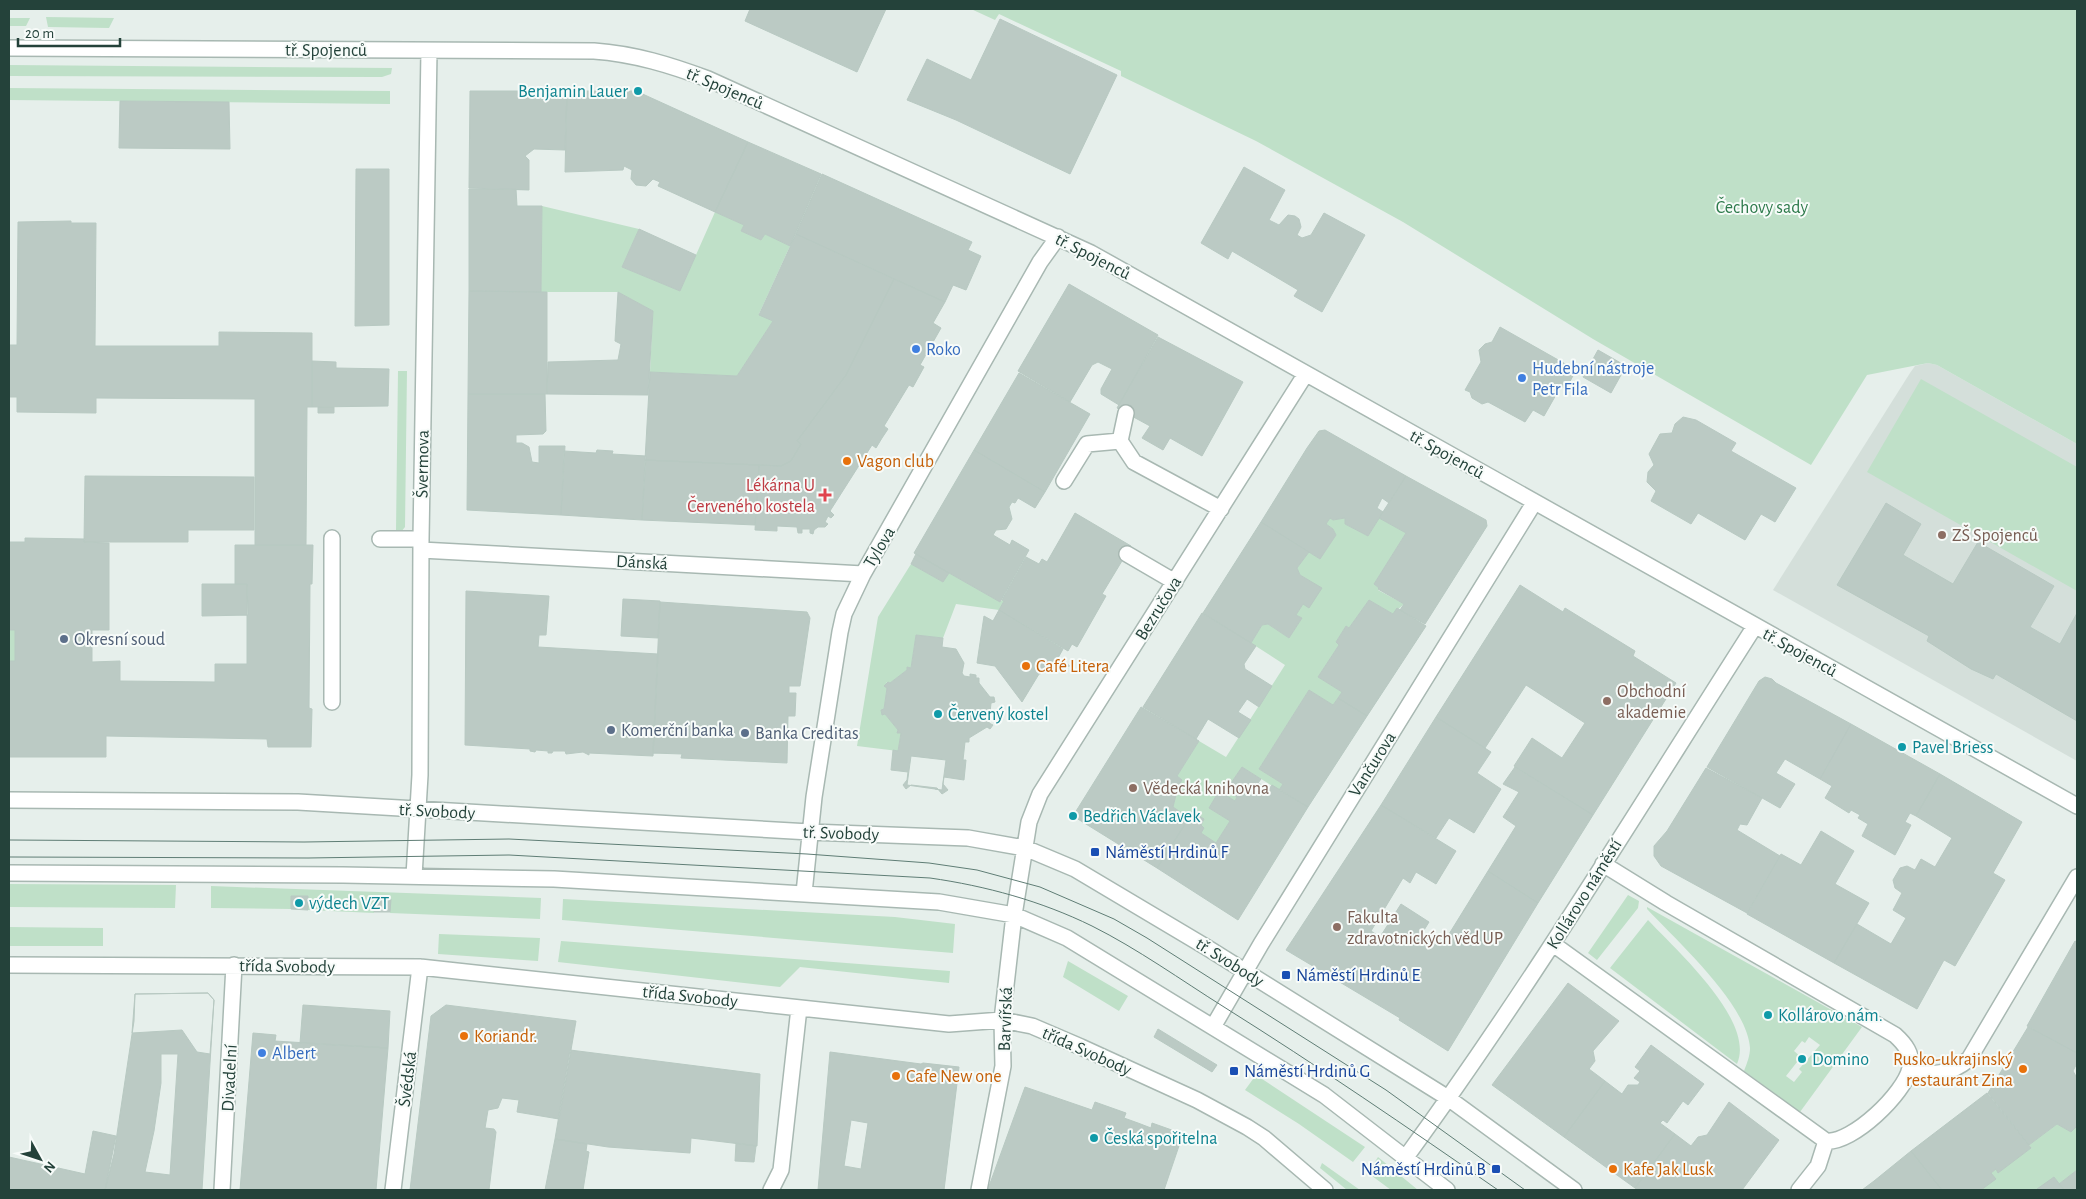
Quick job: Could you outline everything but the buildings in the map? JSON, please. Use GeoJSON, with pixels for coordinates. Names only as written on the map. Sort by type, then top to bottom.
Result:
{"type":"FeatureCollection","features":[{"type":"Feature","properties":{"kind":"street","name":"tř. Spojenců"},"geometry":{"type":"LineString","coordinates":[[9,48],[594,51],[655,60],[708,79],[1058,237],[1108,262],[1305,375],[2077,806]]}},
{"type":"Feature","properties":{"kind":"street","name":"Švermova"},"geometry":{"type":"LineString","coordinates":[[414,876],[418,810],[428,51]]}},
{"type":"Feature","properties":{"kind":"street","name":"Tylova"},"geometry":{"type":"LineString","coordinates":[[804,893],[810,832],[844,614],[863,574],[1040,262],[1058,237]]}},
{"type":"Feature","properties":{"kind":"street","name":"Bezručova"},"geometry":{"type":"LineString","coordinates":[[1026,848],[1029,822],[1040,794],[1305,375]]}},
{"type":"Feature","properties":{"kind":"street"},"geometry":{"type":"LineString","coordinates":[[1126,413],[1120,441],[1134,462],[1221,509]]}},
{"type":"Feature","properties":{"kind":"street"},"geometry":{"type":"LineString","coordinates":[[1064,481],[1087,444],[1120,441]]}},
{"type":"Feature","properties":{"kind":"street","name":"Vančurova"},"geometry":{"type":"LineString","coordinates":[[1213,1027],[1534,503]]}},
{"type":"Feature","properties":{"kind":"street"},"geometry":{"type":"LineString","coordinates":[[332,538],[332,702]]}},
{"type":"Feature","properties":{"kind":"street","name":"Dánská"},"geometry":{"type":"LineString","coordinates":[[380,539],[421,544],[452,551],[863,574]]}},
{"type":"Feature","properties":{"kind":"street"},"geometry":{"type":"LineString","coordinates":[[1127,554],[1175,582]]}},
{"type":"Feature","properties":{"kind":"street","name":"Kollárovo náměstí"},"geometry":{"type":"LineString","coordinates":[[1406,1157],[1553,944],[1754,626]]}},
{"type":"Feature","properties":{"kind":"street","name":"tř. Svobody"},"geometry":{"type":"LineString","coordinates":[[9,800],[298,802],[810,832],[968,838],[1026,848],[1074,869],[1448,1098],[1574,1190]]}},
{"type":"Feature","properties":{"kind":"street","name":"Barvířská"},"geometry":{"type":"LineString","coordinates":[[979,1190],[1003,1066],[1002,1020],[1014,915],[1026,848]]}},
{"type":"Feature","properties":{"kind":"street"},"geometry":{"type":"LineString","coordinates":[[1553,944],[1826,1141],[1836,1142],[1862,1128],[1899,1089],[1909,1072],[1910,1058],[1908,1049],[1895,1035],[1879,1024],[1666,903],[1603,864]]}},
{"type":"Feature","properties":{"kind":"street"},"geometry":{"type":"LineString","coordinates":[[9,873],[414,876],[554,880],[939,902],[1014,915],[1067,938],[1324,1095],[1447,1190]]}},
{"type":"Feature","properties":{"kind":"street"},"geometry":{"type":"LineString","coordinates":[[1909,1072],[1932,1074],[1948,1072],[1969,1059],[2077,877]]}},
{"type":"Feature","properties":{"kind":"street","name":"třída Svobody"},"geometry":{"type":"LineString","coordinates":[[9,965],[420,967],[949,1024],[1002,1020],[1032,1026],[1197,1100],[1264,1138],[1326,1190]]}},
{"type":"Feature","properties":{"kind":"street","name":"Divadelní"},"geometry":{"type":"LineString","coordinates":[[222,1190],[234,965]]}},
{"type":"Feature","properties":{"kind":"street","name":"Švédská"},"geometry":{"type":"LineString","coordinates":[[393,1190],[420,967]]}},
{"type":"Feature","properties":{"kind":"street"},"geometry":{"type":"LineString","coordinates":[[771,1190],[782,1170],[799,1008]]}},
{"type":"Feature","properties":{"kind":"street"},"geometry":{"type":"LineString","coordinates":[[1799,1190],[1818,1166],[1826,1141]]}},
{"type":"Feature","properties":{"kind":"shaded area","name":"ZŠ Spojenců"},"geometry":{"type":"Polygon","coordinates":[[[1928,363],[1937,365],[2077,444],[2077,761],[1773,590],[1910,373],[1915,366],[1928,363]]]}},
{"type":"Feature","properties":{"kind":"green space","name":"Čechovy sady"},"geometry":{"type":"Polygon","coordinates":[[[971,9],[2077,9],[2077,444],[1937,365],[1928,363],[1867,375],[1811,465],[1593,339],[1403,222],[1256,141],[1121,76],[1121,71],[999,14],[995,20],[971,9]]]}},
{"type":"Feature","properties":{"kind":"green space"},"geometry":{"type":"Polygon","coordinates":[[[46,17],[114,18],[109,28],[48,27],[46,17]]]}},
{"type":"Feature","properties":{"kind":"green space"},"geometry":{"type":"Polygon","coordinates":[[[9,18],[30,18],[26,26],[9,26],[9,18]]]}},
{"type":"Feature","properties":{"kind":"green space"},"geometry":{"type":"Polygon","coordinates":[[[9,65],[392,68],[391,74],[382,77],[9,76],[9,65]]]}},
{"type":"Feature","properties":{"kind":"green space"},"geometry":{"type":"Polygon","coordinates":[[[9,88],[390,91],[390,104],[9,100],[9,88]]]}},
{"type":"Feature","properties":{"kind":"green space"},"geometry":{"type":"Polygon","coordinates":[[[542,206],[639,229],[622,267],[680,291],[715,212],[744,225],[741,231],[761,240],[765,234],[790,246],[759,314],[773,321],[737,376],[650,372],[653,311],[618,292],[541,292],[542,206]]]}},
{"type":"Feature","properties":{"kind":"green space"},"geometry":{"type":"Polygon","coordinates":[[[398,371],[407,371],[405,527],[401,532],[396,531],[398,371]]]}},
{"type":"Feature","properties":{"kind":"green space"},"geometry":{"type":"Polygon","coordinates":[[[1921,379],[2077,467],[2077,591],[1867,472],[1921,379]]]}},
{"type":"Feature","properties":{"kind":"green space"},"geometry":{"type":"Polygon","coordinates":[[[1330,518],[1333,520],[1345,518],[1345,524],[1368,536],[1379,518],[1406,533],[1374,584],[1379,588],[1378,590],[1404,604],[1393,614],[1369,600],[1349,628],[1346,626],[1336,642],[1339,645],[1318,677],[1342,692],[1333,705],[1309,690],[1259,769],[1283,784],[1279,790],[1242,767],[1229,786],[1233,788],[1230,792],[1237,797],[1235,801],[1219,791],[1209,808],[1230,821],[1216,843],[1201,833],[1204,828],[1201,825],[1204,819],[1193,812],[1189,818],[1173,807],[1176,795],[1175,786],[1178,786],[1182,780],[1177,776],[1199,741],[1226,757],[1285,665],[1251,643],[1262,625],[1268,624],[1289,638],[1302,618],[1296,615],[1303,604],[1321,588],[1300,575],[1297,568],[1309,552],[1320,559],[1336,535],[1333,529],[1326,524],[1330,518]]]}},
{"type":"Feature","properties":{"kind":"green space"},"geometry":{"type":"Polygon","coordinates":[[[911,564],[943,582],[949,573],[1000,602],[1004,601],[999,610],[956,604],[943,638],[916,635],[911,668],[907,667],[907,670],[890,683],[887,682],[885,686],[887,688],[884,709],[881,710],[882,715],[885,714],[898,730],[897,733],[901,733],[898,751],[857,746],[878,617],[911,564]]]}},
{"type":"Feature","properties":{"kind":"green space"},"geometry":{"type":"Polygon","coordinates":[[[9,630],[15,630],[15,661],[9,661],[9,630]]]}},
{"type":"Feature","properties":{"kind":"green space"},"geometry":{"type":"Polygon","coordinates":[[[9,884],[176,885],[175,908],[9,907],[9,884]]]}},
{"type":"Feature","properties":{"kind":"green space"},"geometry":{"type":"Polygon","coordinates":[[[211,886],[541,898],[540,919],[390,913],[390,899],[375,898],[374,913],[308,910],[308,896],[291,896],[291,909],[211,908],[211,886]]]}},
{"type":"Feature","properties":{"kind":"green space"},"geometry":{"type":"Polygon","coordinates":[[[1628,895],[1639,901],[1638,908],[1597,960],[1588,953],[1628,895]]]}},
{"type":"Feature","properties":{"kind":"green space"},"geometry":{"type":"Polygon","coordinates":[[[563,899],[895,917],[955,924],[953,953],[562,920],[563,899]]]}},
{"type":"Feature","properties":{"kind":"green space"},"geometry":{"type":"Polygon","coordinates":[[[1647,907],[1862,1027],[1800,1112],[1744,1071],[1750,1048],[1746,1031],[1737,1012],[1709,974],[1647,907]],[[1809,1037],[1805,1043],[1802,1041],[1794,1051],[1801,1057],[1786,1076],[1794,1082],[1802,1072],[1799,1069],[1820,1045],[1809,1037]]]}},
{"type":"Feature","properties":{"kind":"green space"},"geometry":{"type":"Polygon","coordinates":[[[1648,920],[1693,967],[1725,1007],[1735,1028],[1740,1047],[1737,1064],[1610,968],[1648,920]]]}},
{"type":"Feature","properties":{"kind":"green space"},"geometry":{"type":"Polygon","coordinates":[[[9,927],[103,928],[103,946],[9,946],[9,927]]]}},
{"type":"Feature","properties":{"kind":"green space"},"geometry":{"type":"Polygon","coordinates":[[[439,934],[540,938],[538,961],[438,954],[439,934]]]}},
{"type":"Feature","properties":{"kind":"green space"},"geometry":{"type":"Polygon","coordinates":[[[561,941],[950,971],[949,983],[800,967],[780,987],[558,962],[561,941]]]}},
{"type":"Feature","properties":{"kind":"green space"},"geometry":{"type":"Polygon","coordinates":[[[1068,961],[1128,996],[1119,1011],[1063,977],[1068,961]]]}},
{"type":"Feature","properties":{"kind":"green space"},"geometry":{"type":"Polygon","coordinates":[[[1256,1075],[1365,1147],[1353,1162],[1299,1124],[1245,1090],[1256,1075]]]}},
{"type":"Feature","properties":{"kind":"green space"},"geometry":{"type":"Polygon","coordinates":[[[2057,1124],[2071,1132],[2077,1126],[2077,1170],[2059,1184],[2054,1177],[2038,1190],[1981,1190],[1995,1179],[1991,1173],[1996,1169],[1998,1172],[2031,1148],[2029,1145],[2057,1124]]]}},
{"type":"Feature","properties":{"kind":"green space"},"geometry":{"type":"Polygon","coordinates":[[[1378,1157],[1418,1190],[1391,1190],[1368,1173],[1378,1157]]]}},
{"type":"Feature","properties":{"kind":"green space"},"geometry":{"type":"Polygon","coordinates":[[[1322,1163],[1360,1190],[1347,1190],[1320,1168],[1322,1163]]]}},
{"type":"Feature","properties":{"kind":"tram line"},"geometry":{"type":"LineString","coordinates":[[9,840],[304,842],[509,839],[807,854],[929,863],[977,870],[1040,887],[1114,919],[1147,938],[1386,1090],[1525,1190]]}},
{"type":"Feature","properties":{"kind":"tram line"},"geometry":{"type":"LineString","coordinates":[[9,857],[308,858],[509,855],[930,878],[972,885],[1053,909],[1092,926],[1126,945],[1328,1074],[1498,1190]]}},
{"type":"Feature","properties":{"kind":"place","name":"Benjamin Lauer"},"geometry":{"type":"Point","coordinates":[638,91]}},
{"type":"Feature","properties":{"kind":"place","name":"Roko"},"geometry":{"type":"Point","coordinates":[916,349]}},
{"type":"Feature","properties":{"kind":"place","name":"Hudební nástroje Petr Fila"},"geometry":{"type":"Point","coordinates":[1522,378]}},
{"type":"Feature","properties":{"kind":"place","name":"Vagon club"},"geometry":{"type":"Point","coordinates":[847,461]}},
{"type":"Feature","properties":{"kind":"place","name":"Lékárna U Červeného kostela"},"geometry":{"type":"Point","coordinates":[825,495]}},
{"type":"Feature","properties":{"kind":"place","name":"ZŠ Spojenců"},"geometry":{"type":"Point","coordinates":[1942,535]}},
{"type":"Feature","properties":{"kind":"place","name":"Okresní soud"},"geometry":{"type":"Point","coordinates":[64,639]}},
{"type":"Feature","properties":{"kind":"place","name":"Café Litera"},"geometry":{"type":"Point","coordinates":[1026,666]}},
{"type":"Feature","properties":{"kind":"place","name":"Obchodní akademie"},"geometry":{"type":"Point","coordinates":[1607,701]}},
{"type":"Feature","properties":{"kind":"place","name":"Červený kostel"},"geometry":{"type":"Point","coordinates":[938,714]}},
{"type":"Feature","properties":{"kind":"place","name":"Komerční banka"},"geometry":{"type":"Point","coordinates":[611,730]}},
{"type":"Feature","properties":{"kind":"place","name":"Banka Creditas"},"geometry":{"type":"Point","coordinates":[745,733]}},
{"type":"Feature","properties":{"kind":"place","name":"Pavel Briess"},"geometry":{"type":"Point","coordinates":[1902,747]}},
{"type":"Feature","properties":{"kind":"place","name":"Vědecká knihovna"},"geometry":{"type":"Point","coordinates":[1133,788]}},
{"type":"Feature","properties":{"kind":"place","name":"Bedřich Václavek"},"geometry":{"type":"Point","coordinates":[1073,816]}},
{"type":"Feature","properties":{"kind":"place","name":"Náměstí Hrdinů F"},"geometry":{"type":"Point","coordinates":[1095,852]}},
{"type":"Feature","properties":{"kind":"place","name":"výdech VZT"},"geometry":{"type":"Point","coordinates":[299,903]}},
{"type":"Feature","properties":{"kind":"place","name":"Fakulta zdravotnických věd UP"},"geometry":{"type":"Point","coordinates":[1337,927]}},
{"type":"Feature","properties":{"kind":"place","name":"Náměstí Hrdinů E"},"geometry":{"type":"Point","coordinates":[1286,975]}},
{"type":"Feature","properties":{"kind":"place","name":"Kollárovo nám."},"geometry":{"type":"Point","coordinates":[1768,1015]}},
{"type":"Feature","properties":{"kind":"place","name":"Koriandr."},"geometry":{"type":"Point","coordinates":[464,1036]}},
{"type":"Feature","properties":{"kind":"place","name":"Albert"},"geometry":{"type":"Point","coordinates":[262,1053]}},
{"type":"Feature","properties":{"kind":"place","name":"Domino"},"geometry":{"type":"Point","coordinates":[1802,1059]}},
{"type":"Feature","properties":{"kind":"place","name":"Rusko-ukrajinský restaurant Zina"},"geometry":{"type":"Point","coordinates":[2023,1069]}},
{"type":"Feature","properties":{"kind":"place","name":"Náměstí Hrdinů G"},"geometry":{"type":"Point","coordinates":[1234,1071]}},
{"type":"Feature","properties":{"kind":"place","name":"Cafe New one"},"geometry":{"type":"Point","coordinates":[896,1076]}},
{"type":"Feature","properties":{"kind":"place","name":"Česká spořitelna"},"geometry":{"type":"Point","coordinates":[1094,1138]}},
{"type":"Feature","properties":{"kind":"place","name":"Náměstí Hrdinů B"},"geometry":{"type":"Point","coordinates":[1496,1169]}},
{"type":"Feature","properties":{"kind":"place","name":"Kafe Jak Lusk"},"geometry":{"type":"Point","coordinates":[1613,1169]}}]}
